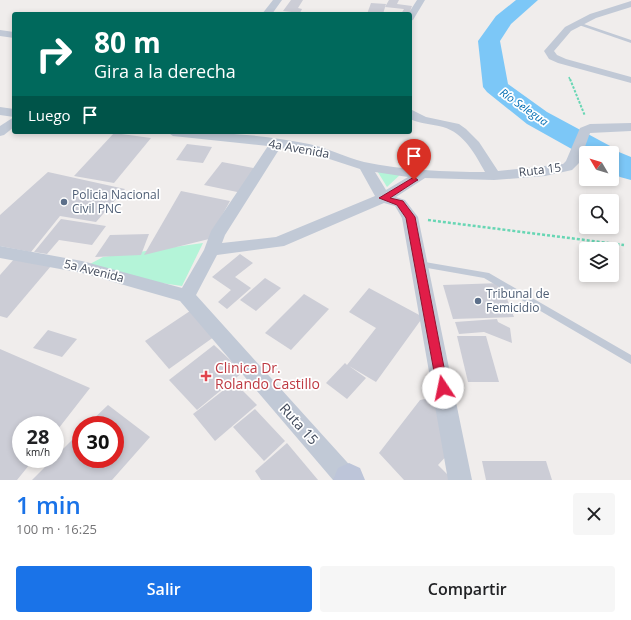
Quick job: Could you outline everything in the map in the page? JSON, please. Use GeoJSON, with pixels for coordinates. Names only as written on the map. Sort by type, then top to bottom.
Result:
{"type":"FeatureCollection","features":[{"type":"Feature","properties":{"kind":"street"},"geometry":{"type":"LineString","coordinates":[[269,12],[278,0]]}},
{"type":"Feature","properties":{"kind":"street"},"geometry":{"type":"LineString","coordinates":[[412,15],[422,0]]}},
{"type":"Feature","properties":{"kind":"street"},"geometry":{"type":"LineString","coordinates":[[631,4],[593,16],[578,23],[568,29],[549,52],[562,61],[631,80]]}},
{"type":"Feature","properties":{"kind":"street"},"geometry":{"type":"LineString","coordinates":[[0,111],[12,113]]}},
{"type":"Feature","properties":{"kind":"street"},"geometry":{"type":"LineString","coordinates":[[412,114],[426,121],[447,125],[471,138],[494,176]]}},
{"type":"Feature","properties":{"kind":"street"},"geometry":{"type":"LineString","coordinates":[[0,132],[12,123]]}},
{"type":"Feature","properties":{"kind":"street"},"geometry":{"type":"LineString","coordinates":[[587,130],[631,127]]}},
{"type":"Feature","properties":{"kind":"street","name":"Ruta 15"},"geometry":{"type":"LineString","coordinates":[[424,173],[494,176],[567,167],[572,164],[587,130]]}},
{"type":"Feature","properties":{"kind":"street","name":"4a Avenida"},"geometry":{"type":"LineString","coordinates":[[190,134],[307,148],[331,154],[364,166],[424,173]]}},
{"type":"Feature","properties":{"kind":"street"},"geometry":{"type":"LineString","coordinates":[[186,296],[212,250],[217,235],[276,144]]}},
{"type":"Feature","properties":{"kind":"street"},"geometry":{"type":"LineString","coordinates":[[364,166],[383,198],[400,203],[410,217],[460,480]]}},
{"type":"Feature","properties":{"kind":"street"},"geometry":{"type":"LineString","coordinates":[[212,250],[278,242],[383,198],[424,173]]}},
{"type":"Feature","properties":{"kind":"street","name":"5a Avenida"},"geometry":{"type":"LineString","coordinates":[[0,252],[82,266],[186,296]]}},
{"type":"Feature","properties":{"kind":"street","name":"Ruta 15"},"geometry":{"type":"LineString","coordinates":[[186,296],[349,480]]}},
{"type":"Feature","properties":{"kind":"lane"},"geometry":{"type":"LineString","coordinates":[[578,23],[631,42]]}},
{"type":"Feature","properties":{"kind":"lane"},"geometry":{"type":"LineString","coordinates":[[419,264],[486,275],[631,360]]}},
{"type":"Feature","properties":{"kind":"path"},"geometry":{"type":"LineString","coordinates":[[562,61],[587,130]]}},
{"type":"Feature","properties":{"kind":"path"},"geometry":{"type":"LineString","coordinates":[[410,217],[624,245]]}},
{"type":"Feature","properties":{"kind":"green space"},"geometry":{"type":"Polygon","coordinates":[[[376,169],[402,173],[387,187],[376,169]]]}},
{"type":"Feature","properties":{"kind":"green space"},"geometry":{"type":"Polygon","coordinates":[[[203,243],[182,286],[133,279],[90,264],[103,257],[203,243]]]}},
{"type":"Feature","properties":{"kind":"building"},"geometry":{"type":"Polygon","coordinates":[[[291,0],[303,0],[298,8],[302,9],[300,12],[283,11],[291,0]]]}},
{"type":"Feature","properties":{"kind":"building"},"geometry":{"type":"Polygon","coordinates":[[[389,0],[399,0],[397,4],[412,6],[410,12],[402,12],[404,9],[385,7],[389,0]]]}},
{"type":"Feature","properties":{"kind":"building"},"geometry":{"type":"Polygon","coordinates":[[[371,3],[386,4],[384,12],[368,12],[371,3]]]}},
{"type":"Feature","properties":{"kind":"building"},"geometry":{"type":"Polygon","coordinates":[[[113,134],[151,138],[114,183],[74,176],[113,134]]]}},
{"type":"Feature","properties":{"kind":"building"},"geometry":{"type":"Polygon","coordinates":[[[187,144],[212,147],[203,163],[176,160],[187,144]]]}},
{"type":"Feature","properties":{"kind":"building"},"geometry":{"type":"Polygon","coordinates":[[[222,162],[258,169],[242,193],[204,185],[222,162]]]}},
{"type":"Feature","properties":{"kind":"building","name":"Policia Nacional Civil PNC"},"geometry":{"type":"Polygon","coordinates":[[[48,172],[125,189],[96,222],[60,216],[31,252],[0,246],[0,215],[48,172]]]}},
{"type":"Feature","properties":{"kind":"building"},"geometry":{"type":"Polygon","coordinates":[[[181,191],[230,201],[209,239],[144,255],[181,191]]]}},
{"type":"Feature","properties":{"kind":"building"},"geometry":{"type":"Polygon","coordinates":[[[61,219],[106,226],[92,245],[59,240],[47,254],[34,252],[61,219]]]}},
{"type":"Feature","properties":{"kind":"building"},"geometry":{"type":"Polygon","coordinates":[[[149,234],[141,255],[95,257],[110,235],[149,234]]]}},
{"type":"Feature","properties":{"kind":"building"},"geometry":{"type":"Polygon","coordinates":[[[240,254],[253,263],[235,277],[251,288],[227,309],[218,302],[231,290],[212,277],[240,254]]]}},
{"type":"Feature","properties":{"kind":"building"},"geometry":{"type":"Polygon","coordinates":[[[15,258],[51,266],[7,318],[0,316],[0,275],[15,258]]]}},
{"type":"Feature","properties":{"kind":"building"},"geometry":{"type":"Polygon","coordinates":[[[265,278],[281,288],[256,311],[240,300],[265,278]]]}},
{"type":"Feature","properties":{"kind":"building","name":"Tribunal de Femicidio"},"geometry":{"type":"Polygon","coordinates":[[[501,283],[514,317],[453,319],[443,285],[501,283]]]}},
{"type":"Feature","properties":{"kind":"building"},"geometry":{"type":"Polygon","coordinates":[[[369,288],[423,317],[376,382],[349,366],[366,378],[347,399],[326,383],[345,363],[347,365],[376,328],[349,312],[369,288]]]}},
{"type":"Feature","properties":{"kind":"building"},"geometry":{"type":"Polygon","coordinates":[[[304,294],[329,309],[291,350],[265,333],[304,294]]]}},
{"type":"Feature","properties":{"kind":"building"},"geometry":{"type":"Polygon","coordinates":[[[193,309],[218,334],[169,369],[145,341],[193,309]]]}},
{"type":"Feature","properties":{"kind":"building"},"geometry":{"type":"Polygon","coordinates":[[[497,319],[498,322],[510,328],[512,343],[484,332],[459,334],[455,322],[497,319]]]}},
{"type":"Feature","properties":{"kind":"building"},"geometry":{"type":"Polygon","coordinates":[[[48,330],[77,339],[62,357],[33,348],[48,330]]]}},
{"type":"Feature","properties":{"kind":"building"},"geometry":{"type":"Polygon","coordinates":[[[457,336],[486,336],[499,382],[468,382],[457,336]]]}},
{"type":"Feature","properties":{"kind":"building","name":"Clinica Dr. Rolando Castillo"},"geometry":{"type":"Polygon","coordinates":[[[214,345],[243,372],[197,410],[169,380],[214,345]]]}},
{"type":"Feature","properties":{"kind":"building"},"geometry":{"type":"Polygon","coordinates":[[[0,349],[90,388],[64,421],[64,416],[12,416],[12,468],[27,468],[17,480],[0,480],[0,349]]]}},
{"type":"Feature","properties":{"kind":"building"},"geometry":{"type":"Polygon","coordinates":[[[234,382],[257,405],[215,441],[193,414],[234,382]]]}},
{"type":"Feature","properties":{"kind":"building"},"geometry":{"type":"Polygon","coordinates":[[[440,396],[450,452],[438,465],[451,480],[404,480],[379,453],[420,400],[440,396]]]}},
{"type":"Feature","properties":{"kind":"building"},"geometry":{"type":"Polygon","coordinates":[[[108,405],[122,416],[96,416],[108,405]]]}},
{"type":"Feature","properties":{"kind":"building"},"geometry":{"type":"Polygon","coordinates":[[[255,409],[285,441],[264,461],[233,427],[255,409]]]}},
{"type":"Feature","properties":{"kind":"building"},"geometry":{"type":"Polygon","coordinates":[[[124,417],[150,437],[124,466],[124,417]]]}},
{"type":"Feature","properties":{"kind":"building"},"geometry":{"type":"Polygon","coordinates":[[[72,440],[72,468],[123,468],[112,480],[32,480],[44,468],[64,468],[64,448],[72,440]]]}},
{"type":"Feature","properties":{"kind":"building"},"geometry":{"type":"Polygon","coordinates":[[[287,443],[318,480],[261,480],[255,471],[287,443]]]}},
{"type":"Feature","properties":{"kind":"building"},"geometry":{"type":"Polygon","coordinates":[[[482,461],[546,461],[552,480],[486,480],[482,461]]]}},
{"type":"Feature","properties":{"kind":"waterway","name":"Río Selegua"},"geometry":{"type":"LineString","coordinates":[[528,0],[503,20],[489,41],[496,87],[537,118],[588,146]]}},
{"type":"Feature","properties":{"kind":"waterway","name":"Río Selegua"},"geometry":{"type":"LineString","coordinates":[[619,163],[631,170]]}},
{"type":"Feature","properties":{"kind":"place","name":"Policia Nacional Civil PNC"},"geometry":{"type":"Point","coordinates":[64,202]}},
{"type":"Feature","properties":{"kind":"place","name":"Tribunal de Femicidio"},"geometry":{"type":"Point","coordinates":[478,301]}},
{"type":"Feature","properties":{"kind":"place","name":"Clinica Dr. Rolando Castillo"},"geometry":{"type":"Point","coordinates":[206,376]}},
{"type":"Feature","properties":{"kind":"route"},"geometry":{"type":"LineString","coordinates":[[414,180],[383,198],[400,203],[410,217],[443,388]]}}]}
